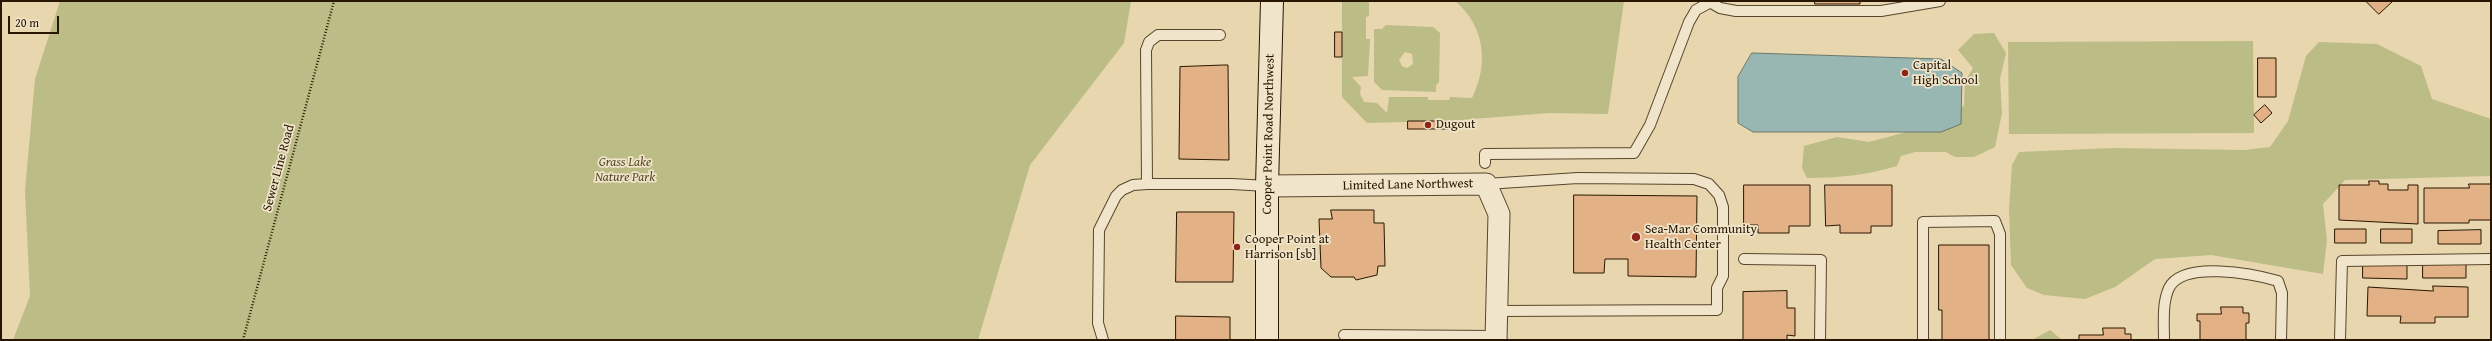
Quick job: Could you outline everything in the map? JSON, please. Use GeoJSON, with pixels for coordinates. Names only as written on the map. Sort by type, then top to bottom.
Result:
{"type":"FeatureCollection","features":[{"type":"Feature","properties":{"kind":"main road","name":"Cooper Point Road Northwest"},"geometry":{"type":"LineString","coordinates":[[1267,340],[1268,186],[1272,1]]}},
{"type":"Feature","properties":{"kind":"street","name":"Limited Lane Northwest"},"geometry":{"type":"LineString","coordinates":[[1268,186],[1486,173],[1499,214],[1496,338]]}},
{"type":"Feature","properties":{"kind":"lane"},"geometry":{"type":"LineString","coordinates":[[1497,311],[1717,310],[1717,288],[1723,276],[1723,207],[1719,195],[1709,184],[1694,179],[1578,178],[1486,173],[1485,154],[1634,153],[1650,124],[1688,22],[1696,10],[1709,2],[1736,11],[1881,11],[1940,1]]}},
{"type":"Feature","properties":{"kind":"lane"},"geometry":{"type":"LineString","coordinates":[[1147,184],[1146,50],[1149,42],[1158,35],[1220,35]]}},
{"type":"Feature","properties":{"kind":"lane"},"geometry":{"type":"LineString","coordinates":[[1103,340],[1098,322],[1099,230],[1116,196],[1122,190],[1134,185],[1147,184],[1232,184],[1268,186]]}},
{"type":"Feature","properties":{"kind":"lane"},"geometry":{"type":"LineString","coordinates":[[1923,340],[1923,222],[1994,221],[2000,234],[2000,340]]}},
{"type":"Feature","properties":{"kind":"lane"},"geometry":{"type":"LineString","coordinates":[[1744,259],[1821,260],[1820,340]]}},
{"type":"Feature","properties":{"kind":"lane"},"geometry":{"type":"LineString","coordinates":[[2340,340],[2342,261],[2491,259]]}},
{"type":"Feature","properties":{"kind":"lane"},"geometry":{"type":"LineString","coordinates":[[2164,340],[2165,299],[2170,286],[2185,276],[2205,271],[2253,274],[2278,281],[2282,293],[2281,340]]}},
{"type":"Feature","properties":{"kind":"lane"},"geometry":{"type":"LineString","coordinates":[[1344,335],[1496,338]]}},
{"type":"Feature","properties":{"kind":"path","name":"Sewer Line Road"},"geometry":{"type":"LineString","coordinates":[[243,340],[334,1]]}},
{"type":"Feature","properties":{"kind":"green space","name":"Grass Lake Nature Park"},"geometry":{"type":"Polygon","coordinates":[[[60,1],[1131,1],[1124,43],[1030,165],[978,340],[13,340],[30,296],[25,191],[35,79],[60,1]]]}},
{"type":"Feature","properties":{"kind":"green space"},"geometry":{"type":"Polygon","coordinates":[[[1342,1],[1369,1],[1369,16],[1366,17],[1366,39],[1370,39],[1368,76],[1352,77],[1361,87],[1360,94],[1364,102],[1377,103],[1387,113],[1389,97],[1428,97],[1428,100],[1449,100],[1450,97],[1472,98],[1481,72],[1481,46],[1473,22],[1455,1],[1624,1],[1608,114],[1549,113],[1447,121],[1367,123],[1342,97],[1342,1]]]}},
{"type":"Feature","properties":{"kind":"green space"},"geometry":{"type":"Polygon","coordinates":[[[1386,25],[1433,27],[1440,33],[1439,82],[1436,85],[1436,92],[1382,90],[1374,82],[1374,29],[1382,29],[1386,25]],[[1405,52],[1399,60],[1402,66],[1407,68],[1413,64],[1412,54],[1405,52]]]}},
{"type":"Feature","properties":{"kind":"green space"},"geometry":{"type":"Polygon","coordinates":[[[1994,33],[2006,53],[2000,79],[2002,113],[1995,147],[1974,157],[1955,157],[1946,152],[1915,152],[1901,156],[1897,166],[1875,172],[1807,178],[1802,168],[1804,146],[1837,137],[1869,142],[1903,133],[1928,119],[1950,121],[1964,105],[1965,81],[1973,68],[1958,50],[1974,34],[1994,33]]]}},
{"type":"Feature","properties":{"kind":"green space"},"geometry":{"type":"Polygon","coordinates":[[[2253,41],[2254,133],[2009,134],[2008,42],[2253,41]]]}},
{"type":"Feature","properties":{"kind":"green space"},"geometry":{"type":"Polygon","coordinates":[[[2319,42],[2377,44],[2421,66],[2432,99],[2491,119],[2491,176],[2345,180],[2323,204],[2327,240],[2323,274],[2211,255],[2155,259],[2115,287],[2085,299],[2044,295],[2027,288],[2011,265],[2009,209],[2012,165],[2019,152],[2113,148],[2245,150],[2270,147],[2288,121],[2306,56],[2319,42]]]}},
{"type":"Feature","properties":{"kind":"green space"},"geometry":{"type":"Polygon","coordinates":[[[2050,330],[2062,340],[2032,340],[2050,330]]]}},
{"type":"Feature","properties":{"kind":"water"},"geometry":{"type":"Polygon","coordinates":[[[1752,53],[1941,59],[1962,73],[1961,124],[1941,132],[1753,132],[1738,123],[1738,77],[1752,53]]]}},
{"type":"Feature","properties":{"kind":"building"},"geometry":{"type":"Polygon","coordinates":[[[1815,1],[1860,1],[1860,4],[1815,4],[1815,1]]]}},
{"type":"Feature","properties":{"kind":"building"},"geometry":{"type":"Polygon","coordinates":[[[2366,1],[2393,1],[2379,14],[2366,1]]]}},
{"type":"Feature","properties":{"kind":"building"},"geometry":{"type":"Polygon","coordinates":[[[1335,32],[1342,32],[1342,57],[1335,57],[1335,32]]]}},
{"type":"Feature","properties":{"kind":"building"},"geometry":{"type":"Polygon","coordinates":[[[2258,58],[2276,58],[2276,97],[2258,97],[2258,58]]]}},
{"type":"Feature","properties":{"kind":"building"},"geometry":{"type":"Polygon","coordinates":[[[1228,65],[1229,160],[1179,159],[1180,67],[1228,65]]]}},
{"type":"Feature","properties":{"kind":"building"},"geometry":{"type":"Polygon","coordinates":[[[2265,105],[2272,113],[2261,123],[2254,115],[2265,105]]]}},
{"type":"Feature","properties":{"kind":"building","name":"Dugout"},"geometry":{"type":"Polygon","coordinates":[[[1408,121],[1447,121],[1448,129],[1408,129],[1408,121]]]}},
{"type":"Feature","properties":{"kind":"building"},"geometry":{"type":"Polygon","coordinates":[[[2369,181],[2379,181],[2379,184],[2388,184],[2388,190],[2408,190],[2408,185],[2418,185],[2418,224],[2339,220],[2339,185],[2369,185],[2369,181]]]}},
{"type":"Feature","properties":{"kind":"building"},"geometry":{"type":"Polygon","coordinates":[[[2469,184],[2491,184],[2491,220],[2469,220],[2469,223],[2424,223],[2424,188],[2469,188],[2469,184]]]}},
{"type":"Feature","properties":{"kind":"building"},"geometry":{"type":"Polygon","coordinates":[[[1744,185],[1810,185],[1810,226],[1789,226],[1789,233],[1758,233],[1758,225],[1744,225],[1744,185]]]}},
{"type":"Feature","properties":{"kind":"building"},"geometry":{"type":"Polygon","coordinates":[[[1825,185],[1892,185],[1892,226],[1871,226],[1871,233],[1840,233],[1840,225],[1826,226],[1825,185]]]}},
{"type":"Feature","properties":{"kind":"building"},"geometry":{"type":"Polygon","coordinates":[[[1574,195],[1697,196],[1696,277],[1628,276],[1628,259],[1605,259],[1604,273],[1574,273],[1574,195]]]}},
{"type":"Feature","properties":{"kind":"building"},"geometry":{"type":"Polygon","coordinates":[[[1331,210],[1374,210],[1374,223],[1384,223],[1385,266],[1378,266],[1377,275],[1356,280],[1354,277],[1331,277],[1321,268],[1319,219],[1332,219],[1331,210]]]}},
{"type":"Feature","properties":{"kind":"building"},"geometry":{"type":"Polygon","coordinates":[[[1177,212],[1234,212],[1233,282],[1176,282],[1177,212]]]}},
{"type":"Feature","properties":{"kind":"building"},"geometry":{"type":"Polygon","coordinates":[[[2335,229],[2366,229],[2366,243],[2335,243],[2335,229]]]}},
{"type":"Feature","properties":{"kind":"building"},"geometry":{"type":"Polygon","coordinates":[[[2381,229],[2412,229],[2412,243],[2381,243],[2381,229]]]}},
{"type":"Feature","properties":{"kind":"building"},"geometry":{"type":"Polygon","coordinates":[[[2481,230],[2481,244],[2438,244],[2438,231],[2481,230]]]}},
{"type":"Feature","properties":{"kind":"building"},"geometry":{"type":"Polygon","coordinates":[[[1939,245],[1989,245],[1989,340],[1942,340],[1942,310],[1939,310],[1939,245]]]}},
{"type":"Feature","properties":{"kind":"building"},"geometry":{"type":"Polygon","coordinates":[[[2363,263],[2407,263],[2407,279],[2363,278],[2363,263]]]}},
{"type":"Feature","properties":{"kind":"building"},"geometry":{"type":"Polygon","coordinates":[[[2423,263],[2466,263],[2466,278],[2423,278],[2423,263]]]}},
{"type":"Feature","properties":{"kind":"building"},"geometry":{"type":"Polygon","coordinates":[[[2433,286],[2468,287],[2468,317],[2435,317],[2435,323],[2400,323],[2401,316],[2367,316],[2368,287],[2433,291],[2433,286]]]}},
{"type":"Feature","properties":{"kind":"building"},"geometry":{"type":"Polygon","coordinates":[[[1787,291],[1787,308],[1795,308],[1795,336],[1787,335],[1787,340],[1743,340],[1743,292],[1787,291]]]}},
{"type":"Feature","properties":{"kind":"building"},"geometry":{"type":"Polygon","coordinates":[[[2221,307],[2243,307],[2243,313],[2249,313],[2249,323],[2246,323],[2246,340],[2200,340],[2200,321],[2197,321],[2197,314],[2221,314],[2221,307]]]}},
{"type":"Feature","properties":{"kind":"building"},"geometry":{"type":"Polygon","coordinates":[[[1176,316],[1230,317],[1230,340],[1176,340],[1176,316]]]}},
{"type":"Feature","properties":{"kind":"building"},"geometry":{"type":"Polygon","coordinates":[[[2103,328],[2125,328],[2125,334],[2131,334],[2131,340],[2079,340],[2079,335],[2103,335],[2103,328]]]}},
{"type":"Feature","properties":{"kind":"place","name":"Capital High School"},"geometry":{"type":"Point","coordinates":[1905,73]}},
{"type":"Feature","properties":{"kind":"place","name":"Dugout"},"geometry":{"type":"Point","coordinates":[1428,125]}},
{"type":"Feature","properties":{"kind":"place","name":"Sea-Mar Community Health Center"},"geometry":{"type":"Point","coordinates":[1636,237]}},
{"type":"Feature","properties":{"kind":"place","name":"Cooper Point at Harrison [sb]"},"geometry":{"type":"Point","coordinates":[1237,247]}}]}
